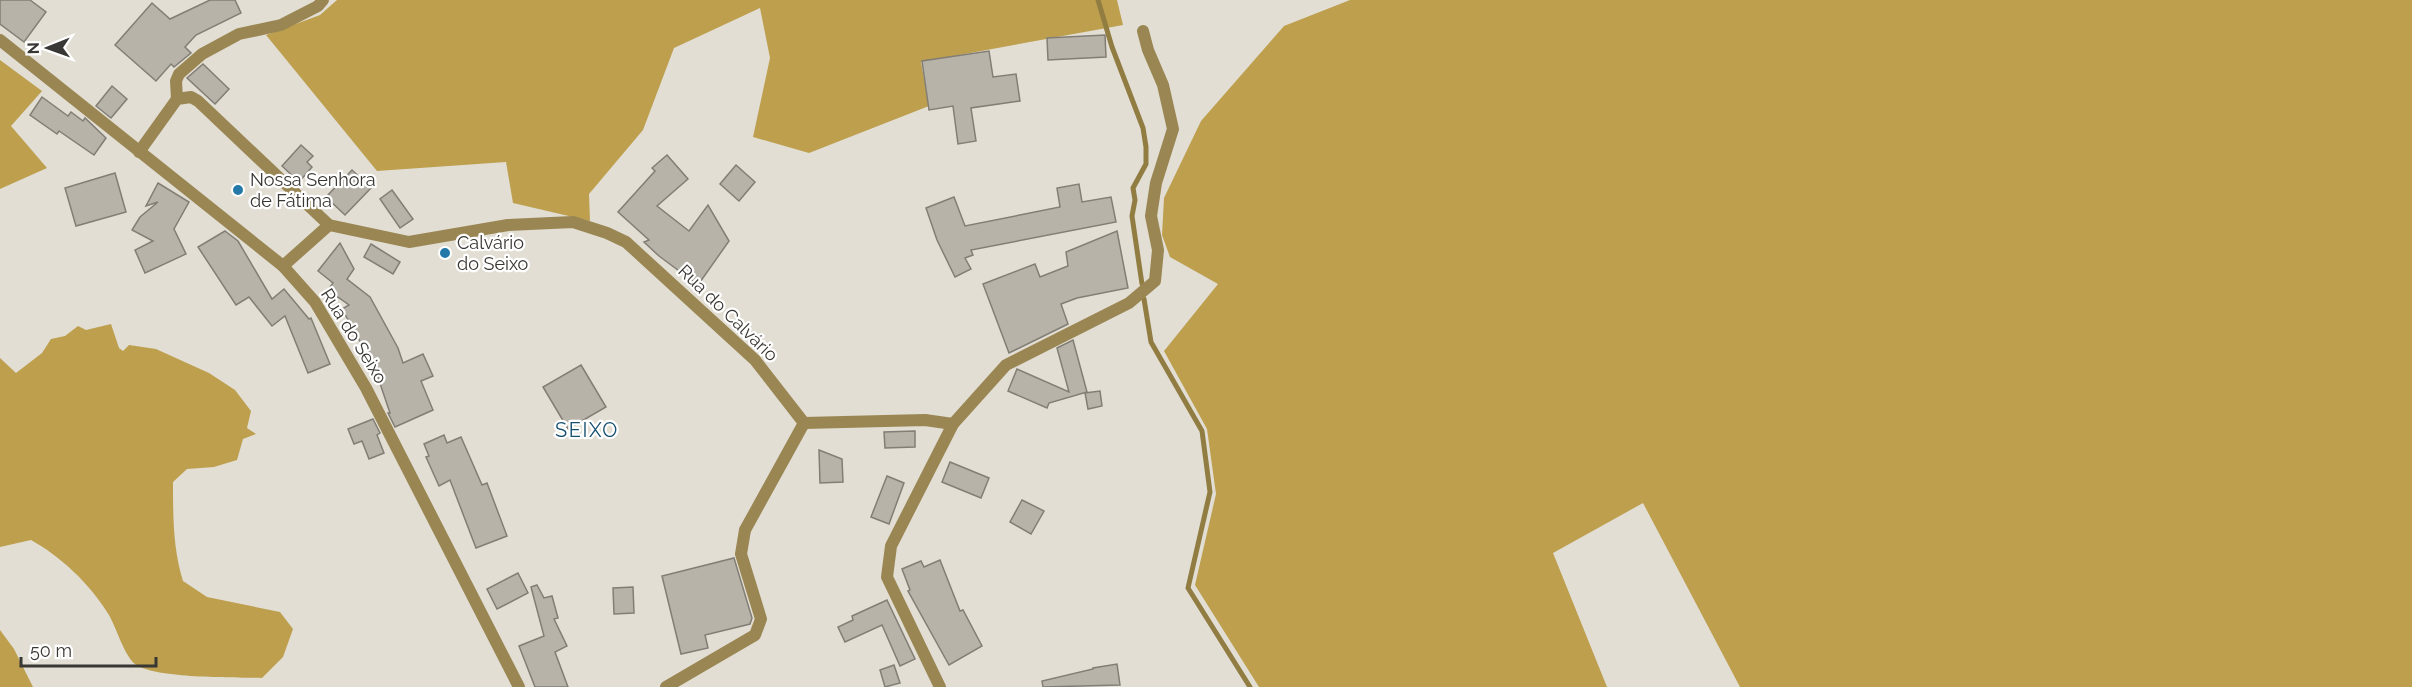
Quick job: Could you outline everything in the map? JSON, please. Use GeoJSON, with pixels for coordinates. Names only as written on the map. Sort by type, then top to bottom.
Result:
{"type":"FeatureCollection","features":[{"type":"Feature","properties":{"kind":"street"},"geometry":{"type":"LineString","coordinates":[[177,99],[176,81],[179,74],[202,54],[239,34],[281,24],[318,6],[323,0]]}},
{"type":"Feature","properties":{"kind":"street"},"geometry":{"type":"LineString","coordinates":[[939,687],[887,577],[891,546],[953,424],[1006,365],[1130,303],[1155,281],[1158,250],[1151,216],[1156,183],[1173,129],[1163,85],[1148,50],[1143,31]]}},
{"type":"Feature","properties":{"kind":"street","name":"Rua do Seixo"},"geometry":{"type":"LineString","coordinates":[[0,40],[283,266],[315,302],[366,388],[519,687]]}},
{"type":"Feature","properties":{"kind":"street"},"geometry":{"type":"LineString","coordinates":[[138,152],[177,99],[184,96],[198,101],[328,225],[283,266]]}},
{"type":"Feature","properties":{"kind":"street","name":"Rua do Calvário"},"geometry":{"type":"LineString","coordinates":[[328,225],[409,242],[508,225],[555,222],[573,222],[607,233],[634,249],[755,360],[804,423]]}},
{"type":"Feature","properties":{"kind":"street"},"geometry":{"type":"LineString","coordinates":[[666,687],[755,634],[760,619],[741,554],[745,530],[804,423],[925,420],[953,424]]}},
{"type":"Feature","properties":{"kind":"shaded area"},"geometry":{"type":"Polygon","coordinates":[[[337,0],[1117,0],[1123,25],[921,62],[929,106],[809,153],[753,137],[770,58],[760,8],[674,48],[643,130],[589,194],[590,221],[513,203],[506,162],[377,171],[266,35],[320,15],[337,0]]]}},
{"type":"Feature","properties":{"kind":"shaded area"},"geometry":{"type":"Polygon","coordinates":[[[1350,0],[2412,0],[2412,687],[1740,687],[1643,503],[1553,553],[1607,687],[1259,687],[1195,585],[1216,494],[1207,429],[1164,351],[1218,284],[1170,257],[1162,235],[1164,198],[1201,121],[1284,26],[1350,0]]]}},
{"type":"Feature","properties":{"kind":"shaded area"},"geometry":{"type":"Polygon","coordinates":[[[0,60],[42,91],[11,126],[47,168],[0,189],[0,60]]]}},
{"type":"Feature","properties":{"kind":"shaded area"},"geometry":{"type":"Polygon","coordinates":[[[111,324],[119,348],[123,351],[129,345],[156,349],[209,373],[235,390],[251,411],[247,428],[256,434],[243,439],[237,460],[214,467],[187,469],[173,482],[175,545],[183,581],[207,597],[280,612],[293,629],[283,657],[262,678],[177,675],[145,669],[135,664],[100,601],[63,562],[31,540],[0,547],[0,358],[16,373],[42,353],[51,339],[65,336],[78,326],[86,330],[111,324]]]}},
{"type":"Feature","properties":{"kind":"shaded area"},"geometry":{"type":"Polygon","coordinates":[[[0,630],[14,649],[33,687],[0,687],[0,630]]]}},
{"type":"Feature","properties":{"kind":"building"},"geometry":{"type":"Polygon","coordinates":[[[0,0],[30,0],[46,12],[24,42],[0,24],[0,0]]]}},
{"type":"Feature","properties":{"kind":"building"},"geometry":{"type":"Polygon","coordinates":[[[210,0],[235,0],[241,13],[196,35],[185,47],[191,53],[174,67],[171,64],[156,81],[115,45],[152,3],[170,19],[210,0]]]}},
{"type":"Feature","properties":{"kind":"building"},"geometry":{"type":"Polygon","coordinates":[[[1105,35],[1106,57],[1048,60],[1047,38],[1105,35]]]}},
{"type":"Feature","properties":{"kind":"building"},"geometry":{"type":"Polygon","coordinates":[[[989,51],[993,77],[1016,74],[1020,101],[971,108],[976,141],[958,144],[953,106],[929,110],[922,61],[989,51]]]}},
{"type":"Feature","properties":{"kind":"building"},"geometry":{"type":"Polygon","coordinates":[[[203,64],[229,89],[215,104],[187,78],[203,64]]]}},
{"type":"Feature","properties":{"kind":"building"},"geometry":{"type":"Polygon","coordinates":[[[112,86],[127,99],[111,118],[96,106],[112,86]]]}},
{"type":"Feature","properties":{"kind":"building"},"geometry":{"type":"Polygon","coordinates":[[[42,97],[68,116],[71,112],[83,121],[85,118],[106,138],[94,155],[59,131],[57,134],[30,115],[42,97]]]}},
{"type":"Feature","properties":{"kind":"building"},"geometry":{"type":"Polygon","coordinates":[[[301,145],[313,156],[307,162],[312,167],[299,182],[282,166],[301,145]]]}},
{"type":"Feature","properties":{"kind":"building"},"geometry":{"type":"Polygon","coordinates":[[[667,155],[688,179],[657,206],[689,231],[708,205],[729,241],[698,285],[659,256],[644,242],[649,240],[618,212],[655,171],[652,168],[667,155]]]}},
{"type":"Feature","properties":{"kind":"building"},"geometry":{"type":"Polygon","coordinates":[[[736,165],[755,182],[739,201],[720,184],[736,165]]]}},
{"type":"Feature","properties":{"kind":"building"},"geometry":{"type":"Polygon","coordinates":[[[352,170],[371,188],[345,215],[326,197],[352,170]]]}},
{"type":"Feature","properties":{"kind":"building"},"geometry":{"type":"Polygon","coordinates":[[[115,173],[126,212],[76,226],[65,188],[115,173]]]}},
{"type":"Feature","properties":{"kind":"building"},"geometry":{"type":"Polygon","coordinates":[[[158,183],[189,202],[174,229],[186,254],[145,273],[135,250],[153,241],[132,230],[140,217],[158,202],[146,206],[158,183]]]}},
{"type":"Feature","properties":{"kind":"building"},"geometry":{"type":"Polygon","coordinates":[[[1079,184],[1082,202],[1111,197],[1116,222],[971,250],[973,255],[965,258],[971,269],[955,277],[937,240],[926,208],[954,197],[965,226],[1060,207],[1057,188],[1079,184]]]}},
{"type":"Feature","properties":{"kind":"building"},"geometry":{"type":"Polygon","coordinates":[[[392,190],[413,219],[400,228],[380,199],[392,190]]]}},
{"type":"Feature","properties":{"kind":"building"},"geometry":{"type":"Polygon","coordinates":[[[225,231],[238,241],[272,299],[284,289],[309,319],[311,318],[330,364],[308,373],[285,316],[272,326],[249,297],[236,305],[198,247],[225,231]]]}},
{"type":"Feature","properties":{"kind":"building"},"geometry":{"type":"Polygon","coordinates":[[[1117,231],[1128,288],[1077,298],[1061,304],[1068,324],[1009,353],[983,284],[1035,264],[1040,277],[1068,266],[1066,252],[1117,231]]]}},
{"type":"Feature","properties":{"kind":"building"},"geometry":{"type":"Polygon","coordinates":[[[340,243],[354,269],[347,279],[370,297],[398,348],[403,363],[423,354],[433,376],[421,381],[433,410],[395,427],[388,413],[390,413],[366,342],[362,345],[342,309],[349,305],[328,290],[333,283],[318,271],[340,243]]]}},
{"type":"Feature","properties":{"kind":"building"},"geometry":{"type":"Polygon","coordinates":[[[371,244],[400,262],[393,274],[364,257],[371,244]]]}},
{"type":"Feature","properties":{"kind":"building"},"geometry":{"type":"Polygon","coordinates":[[[1073,340],[1087,392],[1049,403],[1047,408],[1008,391],[1017,369],[1069,392],[1057,348],[1073,340]]]}},
{"type":"Feature","properties":{"kind":"building"},"geometry":{"type":"Polygon","coordinates":[[[581,365],[606,407],[568,429],[543,387],[581,365]]]}},
{"type":"Feature","properties":{"kind":"building"},"geometry":{"type":"Polygon","coordinates":[[[1100,391],[1102,406],[1088,409],[1085,393],[1100,391]]]}},
{"type":"Feature","properties":{"kind":"building"},"geometry":{"type":"Polygon","coordinates":[[[373,419],[380,433],[377,435],[384,453],[369,459],[362,441],[354,444],[348,429],[373,419]]]}},
{"type":"Feature","properties":{"kind":"building"},"geometry":{"type":"Polygon","coordinates":[[[915,431],[915,447],[885,448],[884,432],[915,431]]]}},
{"type":"Feature","properties":{"kind":"building"},"geometry":{"type":"Polygon","coordinates":[[[444,435],[447,443],[461,437],[482,485],[487,483],[507,536],[476,548],[450,480],[439,486],[426,457],[429,456],[424,444],[444,435]]]}},
{"type":"Feature","properties":{"kind":"building"},"geometry":{"type":"Polygon","coordinates":[[[819,450],[842,459],[843,482],[820,483],[819,450]]]}},
{"type":"Feature","properties":{"kind":"building"},"geometry":{"type":"Polygon","coordinates":[[[950,462],[989,478],[981,498],[942,482],[950,462]]]}},
{"type":"Feature","properties":{"kind":"building"},"geometry":{"type":"Polygon","coordinates":[[[887,476],[904,483],[889,524],[871,517],[887,476]]]}},
{"type":"Feature","properties":{"kind":"building"},"geometry":{"type":"Polygon","coordinates":[[[1022,500],[1044,511],[1031,534],[1010,522],[1022,500]]]}},
{"type":"Feature","properties":{"kind":"building"},"geometry":{"type":"Polygon","coordinates":[[[734,558],[752,618],[750,624],[705,635],[708,648],[681,654],[662,576],[734,558]]]}},
{"type":"Feature","properties":{"kind":"building"},"geometry":{"type":"Polygon","coordinates":[[[940,560],[960,611],[963,610],[982,646],[949,665],[908,591],[910,590],[902,569],[921,561],[924,567],[940,560]]]}},
{"type":"Feature","properties":{"kind":"building"},"geometry":{"type":"Polygon","coordinates":[[[518,573],[528,593],[497,609],[487,589],[518,573]]]}},
{"type":"Feature","properties":{"kind":"building"},"geometry":{"type":"Polygon","coordinates":[[[537,585],[544,598],[552,596],[558,618],[554,619],[567,646],[555,652],[568,687],[535,687],[519,646],[544,636],[531,587],[537,585]]]}},
{"type":"Feature","properties":{"kind":"building"},"geometry":{"type":"Polygon","coordinates":[[[633,587],[634,613],[614,614],[613,588],[633,587]]]}},
{"type":"Feature","properties":{"kind":"building"},"geometry":{"type":"Polygon","coordinates":[[[887,600],[915,659],[900,666],[882,625],[845,642],[838,627],[853,620],[852,616],[887,600]]]}},
{"type":"Feature","properties":{"kind":"building"},"geometry":{"type":"Polygon","coordinates":[[[1117,664],[1120,685],[1043,687],[1042,681],[1117,664]]]}},
{"type":"Feature","properties":{"kind":"building"},"geometry":{"type":"Polygon","coordinates":[[[894,665],[900,683],[885,687],[880,670],[894,665]]]}},
{"type":"Feature","properties":{"kind":"waterway"},"geometry":{"type":"LineString","coordinates":[[1098,0],[1112,47],[1143,128],[1146,147],[1146,164],[1133,188],[1135,200],[1132,216],[1142,284]]}},
{"type":"Feature","properties":{"kind":"waterway"},"geometry":{"type":"LineString","coordinates":[[1144,299],[1151,342],[1202,431],[1210,492],[1188,588],[1250,687]]}},
{"type":"Feature","properties":{"kind":"place","name":"Nossa Senhora de Fátima"},"geometry":{"type":"Point","coordinates":[238,190]}},
{"type":"Feature","properties":{"kind":"place","name":"Calvário do Seixo"},"geometry":{"type":"Point","coordinates":[445,253]}},
{"type":"Feature","properties":{"kind":"district","name":"SEIXO"},"geometry":{"type":"Point","coordinates":[587,430]}}]}
